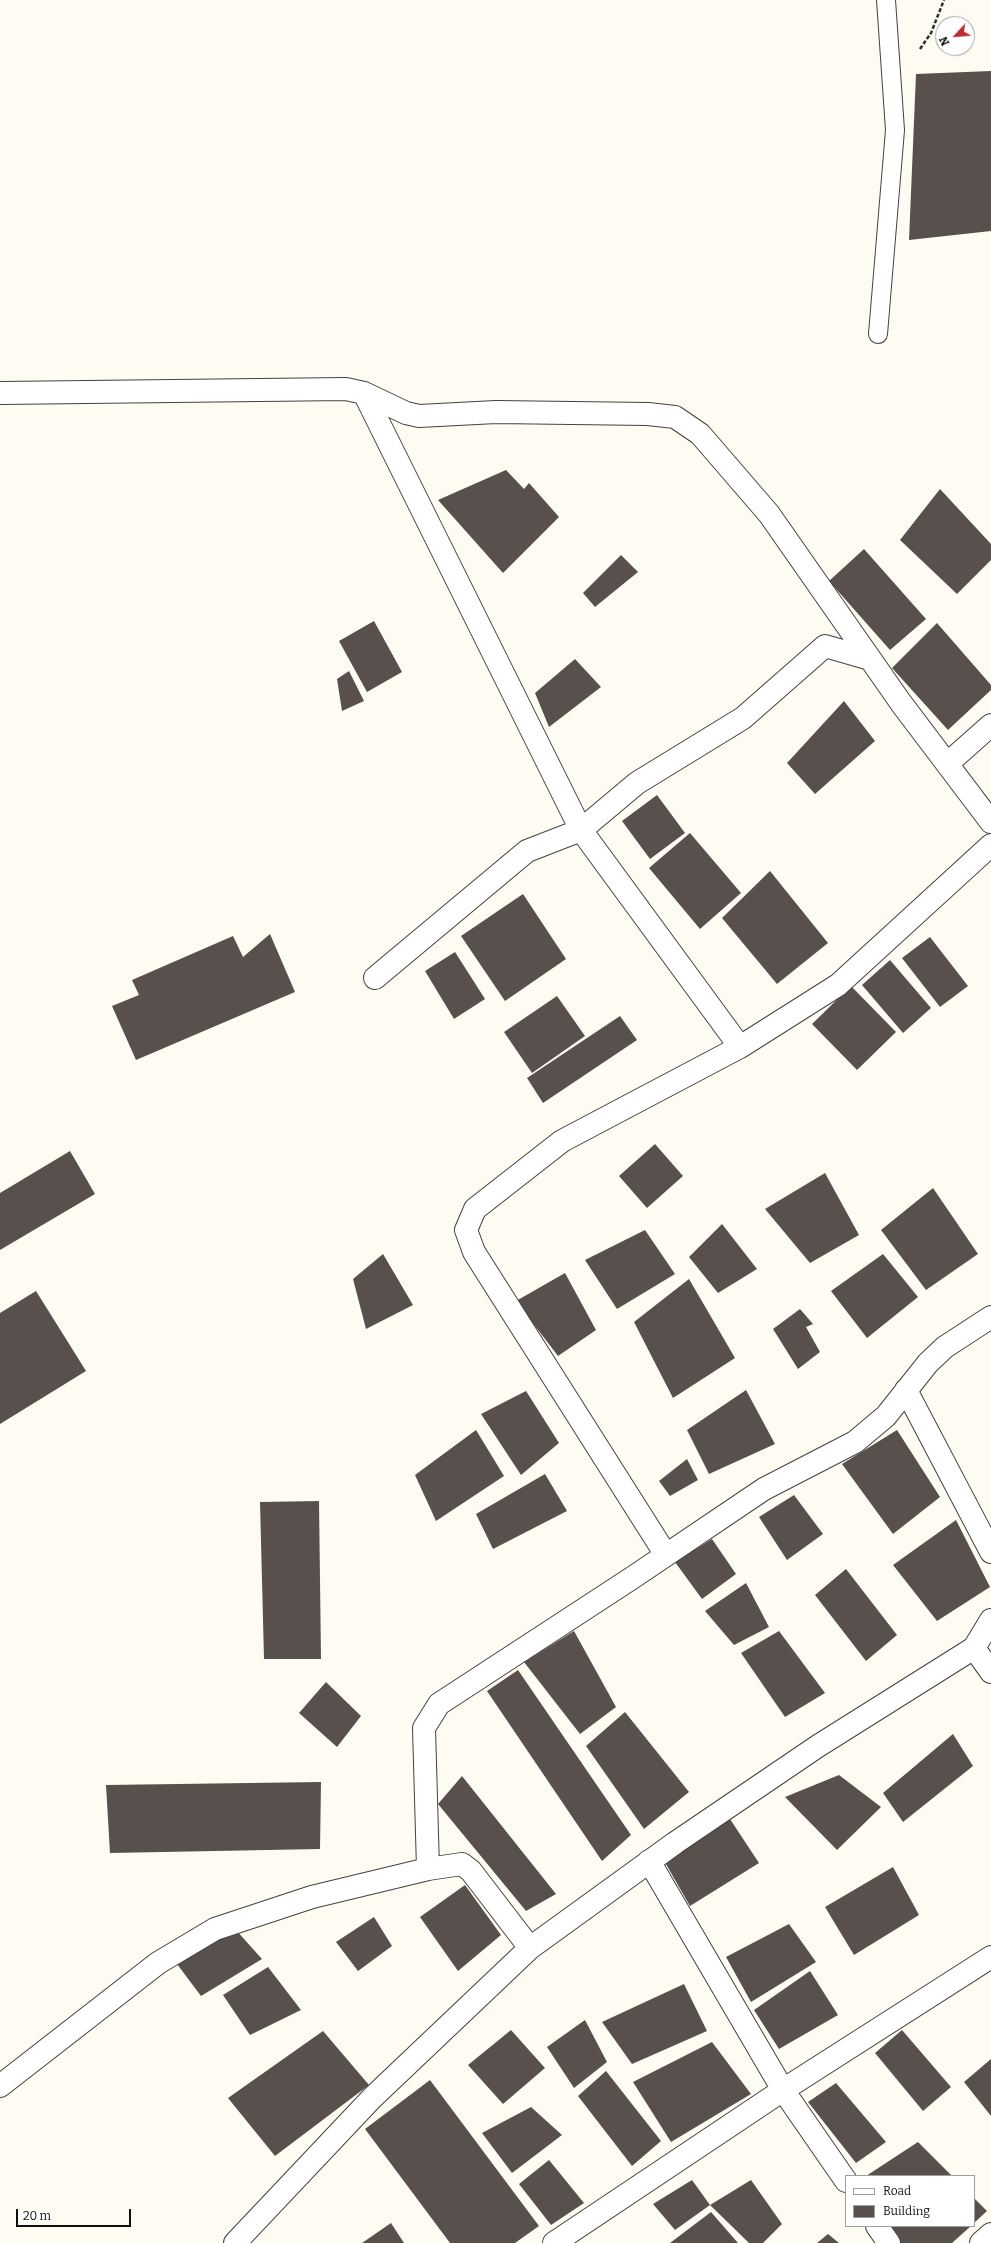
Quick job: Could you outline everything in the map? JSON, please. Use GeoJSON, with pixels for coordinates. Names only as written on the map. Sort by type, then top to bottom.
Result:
{"type":"FeatureCollection","features":[{"type":"Feature","properties":{"kind":"street"},"geometry":{"type":"LineString","coordinates":[[0,393],[346,388],[364,393],[406,413],[419,416],[496,412],[648,414],[675,417],[700,434],[769,514],[870,659],[991,822]]}},
{"type":"Feature","properties":{"kind":"street"},"geometry":{"type":"LineString","coordinates":[[364,393],[581,830],[740,1047]]}},
{"type":"Feature","properties":{"kind":"street"},"geometry":{"type":"LineString","coordinates":[[375,978],[527,851],[581,830],[637,783],[743,718],[825,646],[870,659]]}},
{"type":"Feature","properties":{"kind":"street"},"geometry":{"type":"LineString","coordinates":[[947,764],[991,725]]}},
{"type":"Feature","properties":{"kind":"street"},"geometry":{"type":"LineString","coordinates":[[666,1555],[474,1252],[466,1230],[475,1210],[562,1141],[740,1047],[838,985],[991,845]]}},
{"type":"Feature","properties":{"kind":"street"},"geometry":{"type":"LineString","coordinates":[[428,1868],[424,1728],[439,1704],[764,1489],[855,1442],[886,1416],[928,1364],[945,1347],[991,1317]]}},
{"type":"Feature","properties":{"kind":"street"},"geometry":{"type":"LineString","coordinates":[[906,1390],[991,1552]]}},
{"type":"Feature","properties":{"kind":"street"},"geometry":{"type":"LineString","coordinates":[[235,2243],[372,2098],[530,1948],[649,1862],[818,1746],[974,1648],[991,1620]]}},
{"type":"Feature","properties":{"kind":"street"},"geometry":{"type":"LineString","coordinates":[[974,1648],[991,1672]]}},
{"type":"Feature","properties":{"kind":"street"},"geometry":{"type":"LineString","coordinates":[[649,1862],[783,2090],[845,2180]]}},
{"type":"Feature","properties":{"kind":"street"},"geometry":{"type":"LineString","coordinates":[[0,2086],[158,1963],[215,1929],[312,1897],[428,1868],[462,1864],[471,1871],[530,1948]]}},
{"type":"Feature","properties":{"kind":"street"},"geometry":{"type":"LineString","coordinates":[[554,2243],[783,2090],[991,1957]]}},
{"type":"Feature","properties":{"kind":"street"},"geometry":{"type":"LineString","coordinates":[[878,2227],[889,2243]]}},
{"type":"Feature","properties":{"kind":"street"},"geometry":{"type":"LineString","coordinates":[[981,2243],[991,2234]]}},
{"type":"Feature","properties":{"kind":"lane"},"geometry":{"type":"LineString","coordinates":[[878,334],[895,130],[886,0]]}},
{"type":"Feature","properties":{"kind":"building"},"geometry":{"type":"Polygon","coordinates":[[[991,71],[991,231],[909,240],[916,74],[991,71]]]}},
{"type":"Feature","properties":{"kind":"building"},"geometry":{"type":"Polygon","coordinates":[[[506,470],[524,489],[529,483],[559,517],[503,573],[438,500],[506,470]]]}},
{"type":"Feature","properties":{"kind":"building"},"geometry":{"type":"Polygon","coordinates":[[[940,489],[991,544],[991,560],[957,594],[900,540],[940,489]]]}},
{"type":"Feature","properties":{"kind":"building"},"geometry":{"type":"Polygon","coordinates":[[[864,549],[926,619],[890,650],[829,581],[864,549]]]}},
{"type":"Feature","properties":{"kind":"building"},"geometry":{"type":"Polygon","coordinates":[[[621,555],[638,572],[595,607],[583,593],[621,555]]]}},
{"type":"Feature","properties":{"kind":"building"},"geometry":{"type":"Polygon","coordinates":[[[374,621],[402,672],[367,692],[339,641],[374,621]]]}},
{"type":"Feature","properties":{"kind":"building"},"geometry":{"type":"Polygon","coordinates":[[[937,623],[991,685],[991,690],[948,730],[892,668],[937,623]]]}},
{"type":"Feature","properties":{"kind":"building"},"geometry":{"type":"Polygon","coordinates":[[[575,659],[601,687],[549,727],[535,693],[575,659]]]}},
{"type":"Feature","properties":{"kind":"building"},"geometry":{"type":"Polygon","coordinates":[[[349,671],[364,701],[342,711],[337,679],[349,671]]]}},
{"type":"Feature","properties":{"kind":"building"},"geometry":{"type":"Polygon","coordinates":[[[844,701],[875,741],[815,794],[787,763],[844,701]]]}},
{"type":"Feature","properties":{"kind":"building"},"geometry":{"type":"Polygon","coordinates":[[[657,795],[685,833],[650,859],[622,821],[657,795]]]}},
{"type":"Feature","properties":{"kind":"building"},"geometry":{"type":"Polygon","coordinates":[[[690,833],[741,893],[700,929],[649,868],[690,833]]]}},
{"type":"Feature","properties":{"kind":"building"},"geometry":{"type":"Polygon","coordinates":[[[770,871],[828,943],[777,984],[722,918],[770,871]]]}},
{"type":"Feature","properties":{"kind":"building"},"geometry":{"type":"Polygon","coordinates":[[[523,894],[566,959],[505,1001],[461,936],[523,894]]]}},
{"type":"Feature","properties":{"kind":"building"},"geometry":{"type":"Polygon","coordinates":[[[270,934],[295,992],[136,1060],[112,1006],[139,995],[132,980],[233,936],[243,957],[270,934]]]}},
{"type":"Feature","properties":{"kind":"building"},"geometry":{"type":"Polygon","coordinates":[[[930,937],[968,986],[940,1007],[902,958],[930,937]]]}},
{"type":"Feature","properties":{"kind":"building"},"geometry":{"type":"Polygon","coordinates":[[[455,952],[485,999],[454,1019],[425,971],[455,952]]]}},
{"type":"Feature","properties":{"kind":"building"},"geometry":{"type":"Polygon","coordinates":[[[890,960],[931,1008],[903,1033],[862,985],[890,960]]]}},
{"type":"Feature","properties":{"kind":"building"},"geometry":{"type":"Polygon","coordinates":[[[851,986],[896,1032],[857,1070],[812,1024],[851,986]]]}},
{"type":"Feature","properties":{"kind":"building"},"geometry":{"type":"Polygon","coordinates":[[[557,996],[585,1036],[532,1073],[504,1032],[557,996]]]}},
{"type":"Feature","properties":{"kind":"building"},"geometry":{"type":"Polygon","coordinates":[[[620,1016],[637,1040],[543,1103],[527,1078],[620,1016]]]}},
{"type":"Feature","properties":{"kind":"building"},"geometry":{"type":"Polygon","coordinates":[[[655,1144],[683,1176],[647,1208],[619,1176],[655,1144]]]}},
{"type":"Feature","properties":{"kind":"building"},"geometry":{"type":"Polygon","coordinates":[[[70,1151],[95,1194],[0,1250],[0,1193],[70,1151]]]}},
{"type":"Feature","properties":{"kind":"building"},"geometry":{"type":"Polygon","coordinates":[[[825,1173],[859,1235],[810,1263],[765,1209],[825,1173]]]}},
{"type":"Feature","properties":{"kind":"building"},"geometry":{"type":"Polygon","coordinates":[[[933,1188],[978,1254],[926,1290],[881,1230],[933,1188]]]}},
{"type":"Feature","properties":{"kind":"building"},"geometry":{"type":"Polygon","coordinates":[[[722,1224],[757,1269],[718,1293],[689,1257],[722,1224]]]}},
{"type":"Feature","properties":{"kind":"building"},"geometry":{"type":"Polygon","coordinates":[[[645,1230],[675,1274],[617,1309],[585,1260],[645,1230]]]}},
{"type":"Feature","properties":{"kind":"building"},"geometry":{"type":"Polygon","coordinates":[[[383,1254],[413,1305],[366,1329],[353,1279],[383,1254]]]}},
{"type":"Feature","properties":{"kind":"building"},"geometry":{"type":"Polygon","coordinates":[[[883,1254],[918,1297],[867,1338],[831,1291],[883,1254]]]}},
{"type":"Feature","properties":{"kind":"building"},"geometry":{"type":"Polygon","coordinates":[[[565,1273],[596,1330],[558,1356],[516,1301],[565,1273]]]}},
{"type":"Feature","properties":{"kind":"building"},"geometry":{"type":"Polygon","coordinates":[[[689,1279],[735,1358],[673,1398],[634,1322],[689,1279]]]}},
{"type":"Feature","properties":{"kind":"building"},"geometry":{"type":"Polygon","coordinates":[[[36,1291],[86,1371],[0,1424],[0,1313],[36,1291]]]}},
{"type":"Feature","properties":{"kind":"building"},"geometry":{"type":"Polygon","coordinates":[[[800,1309],[813,1324],[806,1327],[820,1352],[798,1369],[773,1329],[800,1309]]]}},
{"type":"Feature","properties":{"kind":"building"},"geometry":{"type":"Polygon","coordinates":[[[746,1390],[775,1444],[709,1474],[687,1430],[746,1390]]]}},
{"type":"Feature","properties":{"kind":"building"},"geometry":{"type":"Polygon","coordinates":[[[526,1391],[559,1443],[521,1475],[481,1414],[526,1391]]]}},
{"type":"Feature","properties":{"kind":"building"},"geometry":{"type":"Polygon","coordinates":[[[476,1430],[504,1476],[436,1521],[415,1475],[476,1430]]]}},
{"type":"Feature","properties":{"kind":"building"},"geometry":{"type":"Polygon","coordinates":[[[897,1430],[940,1497],[893,1534],[842,1464],[897,1430]]]}},
{"type":"Feature","properties":{"kind":"building"},"geometry":{"type":"Polygon","coordinates":[[[687,1459],[698,1480],[670,1496],[659,1481],[687,1459]]]}},
{"type":"Feature","properties":{"kind":"building"},"geometry":{"type":"Polygon","coordinates":[[[545,1474],[567,1511],[493,1549],[476,1514],[545,1474]]]}},
{"type":"Feature","properties":{"kind":"building"},"geometry":{"type":"Polygon","coordinates":[[[794,1495],[823,1534],[787,1560],[759,1517],[794,1495]]]}},
{"type":"Feature","properties":{"kind":"building"},"geometry":{"type":"Polygon","coordinates":[[[319,1501],[321,1659],[264,1659],[260,1502],[319,1501]]]}},
{"type":"Feature","properties":{"kind":"building"},"geometry":{"type":"Polygon","coordinates":[[[956,1520],[990,1587],[937,1621],[893,1565],[956,1520]]]}},
{"type":"Feature","properties":{"kind":"building"},"geometry":{"type":"Polygon","coordinates":[[[712,1539],[736,1574],[702,1599],[675,1562],[712,1539]]]}},
{"type":"Feature","properties":{"kind":"building"},"geometry":{"type":"Polygon","coordinates":[[[846,1569],[897,1635],[866,1661],[815,1595],[846,1569]]]}},
{"type":"Feature","properties":{"kind":"building"},"geometry":{"type":"Polygon","coordinates":[[[746,1583],[769,1627],[734,1645],[705,1611],[746,1583]]]}},
{"type":"Feature","properties":{"kind":"building"},"geometry":{"type":"Polygon","coordinates":[[[574,1631],[616,1707],[580,1734],[524,1662],[574,1631]]]}},
{"type":"Feature","properties":{"kind":"building"},"geometry":{"type":"Polygon","coordinates":[[[779,1631],[825,1693],[785,1717],[741,1653],[779,1631]]]}},
{"type":"Feature","properties":{"kind":"building"},"geometry":{"type":"Polygon","coordinates":[[[518,1670],[631,1835],[602,1861],[487,1691],[518,1670]]]}},
{"type":"Feature","properties":{"kind":"building"},"geometry":{"type":"Polygon","coordinates":[[[326,1682],[361,1716],[337,1747],[299,1713],[326,1682]]]}},
{"type":"Feature","properties":{"kind":"building"},"geometry":{"type":"Polygon","coordinates":[[[625,1712],[689,1792],[644,1829],[586,1746],[625,1712]]]}},
{"type":"Feature","properties":{"kind":"building"},"geometry":{"type":"Polygon","coordinates":[[[953,1734],[973,1766],[903,1822],[883,1793],[953,1734]]]}},
{"type":"Feature","properties":{"kind":"building"},"geometry":{"type":"Polygon","coordinates":[[[839,1775],[881,1807],[837,1850],[785,1797],[839,1775]]]}},
{"type":"Feature","properties":{"kind":"building"},"geometry":{"type":"Polygon","coordinates":[[[462,1776],[556,1894],[526,1911],[438,1804],[462,1776]]]}},
{"type":"Feature","properties":{"kind":"building"},"geometry":{"type":"Polygon","coordinates":[[[321,1782],[320,1849],[110,1853],[106,1785],[321,1782]]]}},
{"type":"Feature","properties":{"kind":"building"},"geometry":{"type":"Polygon","coordinates":[[[728,1816],[759,1863],[690,1906],[663,1859],[728,1816]]]}},
{"type":"Feature","properties":{"kind":"building"},"geometry":{"type":"Polygon","coordinates":[[[893,1867],[919,1915],[854,1955],[825,1907],[893,1867]]]}},
{"type":"Feature","properties":{"kind":"building"},"geometry":{"type":"Polygon","coordinates":[[[465,1885],[501,1935],[458,1971],[420,1917],[465,1885]]]}},
{"type":"Feature","properties":{"kind":"building"},"geometry":{"type":"Polygon","coordinates":[[[374,1917],[392,1946],[358,1971],[336,1942],[374,1917]]]}},
{"type":"Feature","properties":{"kind":"building"},"geometry":{"type":"Polygon","coordinates":[[[789,1924],[816,1962],[751,2002],[726,1957],[789,1924]]]}},
{"type":"Feature","properties":{"kind":"building"},"geometry":{"type":"Polygon","coordinates":[[[236,1930],[262,1959],[201,1996],[177,1964],[214,1941],[236,1930]]]}},
{"type":"Feature","properties":{"kind":"building"},"geometry":{"type":"Polygon","coordinates":[[[268,1967],[301,2010],[250,2035],[223,1995],[268,1967]]]}},
{"type":"Feature","properties":{"kind":"building"},"geometry":{"type":"Polygon","coordinates":[[[810,1971],[838,2015],[779,2049],[754,2010],[810,1971]]]}},
{"type":"Feature","properties":{"kind":"building"},"geometry":{"type":"Polygon","coordinates":[[[684,1984],[707,2031],[632,2064],[602,2022],[684,1984]]]}},
{"type":"Feature","properties":{"kind":"building"},"geometry":{"type":"Polygon","coordinates":[[[585,2020],[607,2062],[574,2088],[547,2047],[585,2020]]]}},
{"type":"Feature","properties":{"kind":"building"},"geometry":{"type":"Polygon","coordinates":[[[511,2030],[545,2068],[503,2104],[468,2065],[511,2030]]]}},
{"type":"Feature","properties":{"kind":"building"},"geometry":{"type":"Polygon","coordinates":[[[902,2030],[951,2087],[923,2111],[875,2053],[902,2030]]]}},
{"type":"Feature","properties":{"kind":"building"},"geometry":{"type":"Polygon","coordinates":[[[323,2031],[369,2085],[275,2156],[228,2098],[323,2031]]]}},
{"type":"Feature","properties":{"kind":"building"},"geometry":{"type":"Polygon","coordinates":[[[712,2042],[751,2094],[671,2142],[633,2082],[712,2042]]]}},
{"type":"Feature","properties":{"kind":"building"},"geometry":{"type":"Polygon","coordinates":[[[991,2059],[991,2116],[964,2082],[991,2059]]]}},
{"type":"Feature","properties":{"kind":"building"},"geometry":{"type":"Polygon","coordinates":[[[606,2071],[661,2141],[632,2166],[578,2096],[606,2071]]]}},
{"type":"Feature","properties":{"kind":"building"},"geometry":{"type":"Polygon","coordinates":[[[430,2080],[539,2226],[515,2243],[450,2243],[365,2129],[430,2080]]]}},
{"type":"Feature","properties":{"kind":"building"},"geometry":{"type":"Polygon","coordinates":[[[836,2083],[886,2142],[856,2163],[808,2102],[836,2083]]]}},
{"type":"Feature","properties":{"kind":"building"},"geometry":{"type":"Polygon","coordinates":[[[531,2107],[562,2135],[512,2173],[482,2133],[531,2107]]]}},
{"type":"Feature","properties":{"kind":"building"},"geometry":{"type":"Polygon","coordinates":[[[918,2142],[951,2175],[868,2175],[918,2142]]]}},
{"type":"Feature","properties":{"kind":"building"},"geometry":{"type":"Polygon","coordinates":[[[549,2160],[584,2203],[551,2225],[519,2184],[549,2160]]]}},
{"type":"Feature","properties":{"kind":"building"},"geometry":{"type":"Polygon","coordinates":[[[692,2180],[710,2205],[675,2230],[653,2204],[692,2180]]]}},
{"type":"Feature","properties":{"kind":"building"},"geometry":{"type":"Polygon","coordinates":[[[751,2180],[782,2224],[763,2243],[749,2243],[710,2205],[751,2180]]]}},
{"type":"Feature","properties":{"kind":"building"},"geometry":{"type":"Polygon","coordinates":[[[975,2199],[987,2211],[975,2222],[975,2199]]]}},
{"type":"Feature","properties":{"kind":"building"},"geometry":{"type":"Polygon","coordinates":[[[711,2212],[738,2243],[670,2243],[711,2212]]]}},
{"type":"Feature","properties":{"kind":"building"},"geometry":{"type":"Polygon","coordinates":[[[391,2223],[404,2243],[362,2243],[391,2223]]]}},
{"type":"Feature","properties":{"kind":"building"},"geometry":{"type":"Polygon","coordinates":[[[883,2227],[970,2227],[952,2243],[894,2243],[883,2227]]]}},
{"type":"Feature","properties":{"kind":"building"},"geometry":{"type":"Polygon","coordinates":[[[828,2234],[839,2243],[817,2243],[828,2234]]]}}]}
